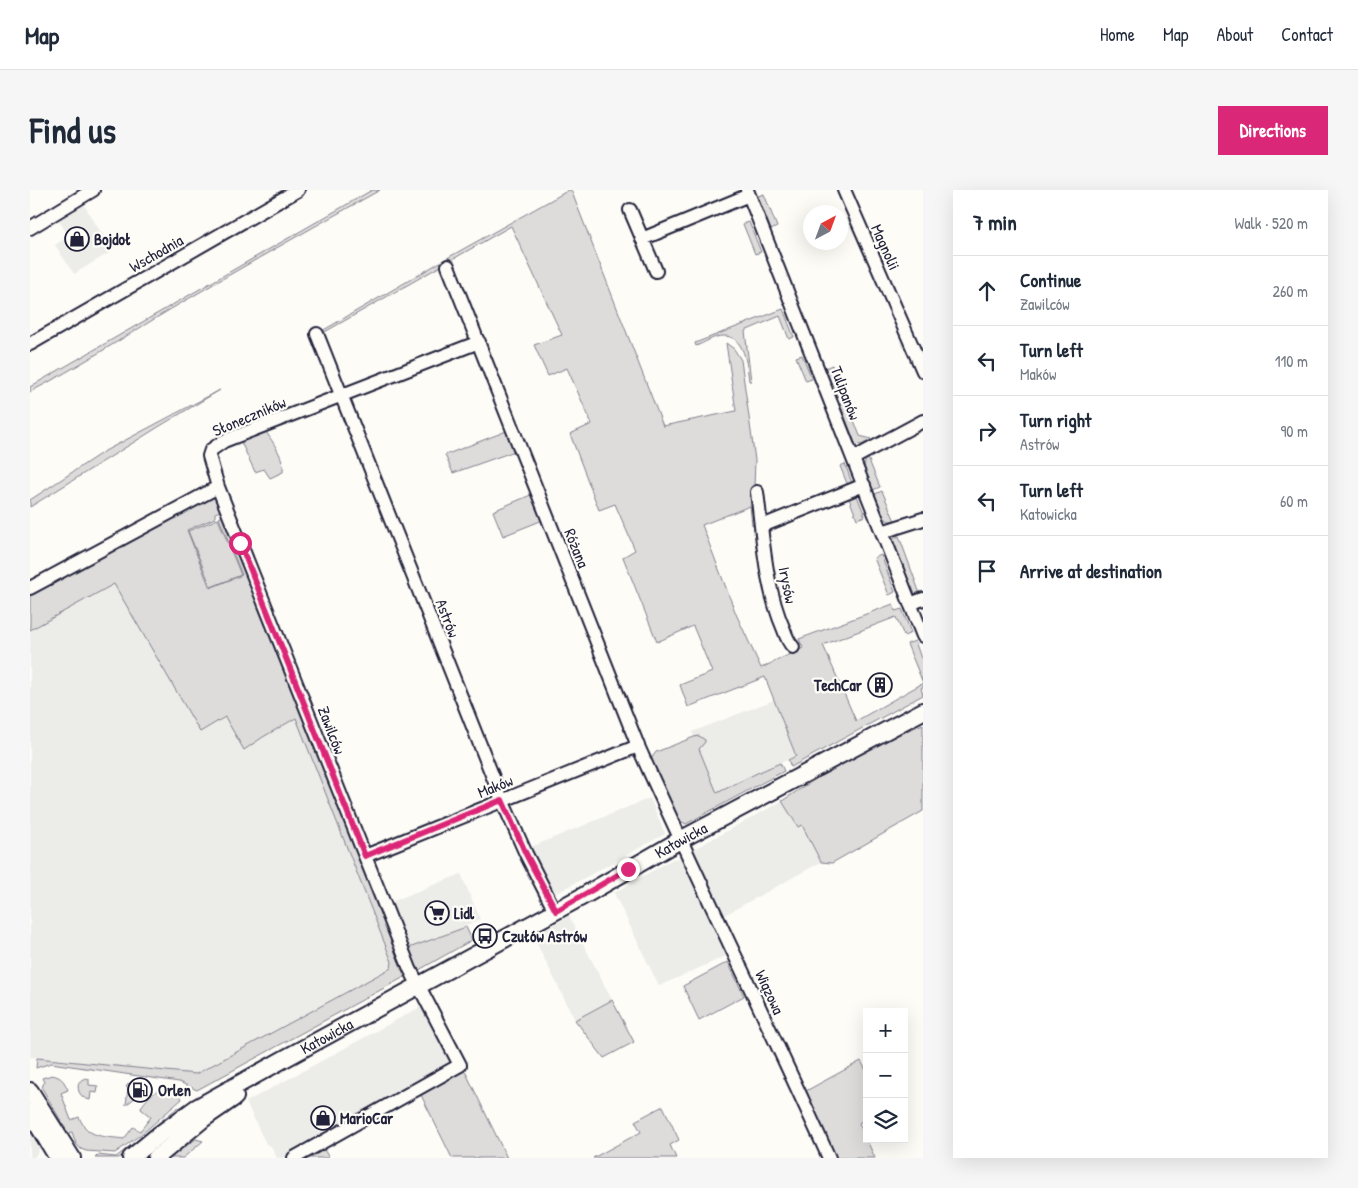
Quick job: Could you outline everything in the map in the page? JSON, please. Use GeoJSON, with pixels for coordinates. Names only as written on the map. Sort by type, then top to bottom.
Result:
{"type":"FeatureCollection","features":[{"type":"Feature","properties":{"kind":"main road","name":"Katowicka"},"geometry":{"type":"LineString","coordinates":[[131,1158],[196,1108],[556,911],[680,840],[923,711]]}},
{"type":"Feature","properties":{"kind":"main road","name":"Katowicka"},"geometry":{"type":"LineString","coordinates":[[156,1158],[284,1059]]}},
{"type":"Feature","properties":{"kind":"main road"},"geometry":{"type":"LineString","coordinates":[[30,1091],[69,1157]]}},
{"type":"Feature","properties":{"kind":"main road"},"geometry":{"type":"LineString","coordinates":[[30,1112],[69,1157]]}},
{"type":"Feature","properties":{"kind":"street"},"geometry":{"type":"LineString","coordinates":[[30,228],[93,190]]}},
{"type":"Feature","properties":{"kind":"street","name":"Wschodnia"},"geometry":{"type":"LineString","coordinates":[[30,344],[298,190]]}},
{"type":"Feature","properties":{"kind":"street","name":"Magnolii"},"geometry":{"type":"LineString","coordinates":[[844,190],[923,372]]}},
{"type":"Feature","properties":{"kind":"street","name":"Tulipanów"},"geometry":{"type":"LineString","coordinates":[[642,239],[748,193],[923,636]]}},
{"type":"Feature","properties":{"kind":"street"},"geometry":{"type":"LineString","coordinates":[[630,210],[656,271]]}},
{"type":"Feature","properties":{"kind":"street","name":"Różana"},"geometry":{"type":"LineString","coordinates":[[448,266],[638,746],[680,840]]}},
{"type":"Feature","properties":{"kind":"street","name":"Astrów"},"geometry":{"type":"LineString","coordinates":[[317,334],[502,800],[526,854],[556,911]]}},
{"type":"Feature","properties":{"kind":"street","name":"Słoneczników"},"geometry":{"type":"LineString","coordinates":[[218,487],[209,456],[217,445],[479,342]]}},
{"type":"Feature","properties":{"kind":"street"},"geometry":{"type":"LineString","coordinates":[[854,458],[923,421]]}},
{"type":"Feature","properties":{"kind":"street"},"geometry":{"type":"LineString","coordinates":[[762,526],[864,485]]}},
{"type":"Feature","properties":{"kind":"street"},"geometry":{"type":"LineString","coordinates":[[30,588],[218,487]]}},
{"type":"Feature","properties":{"kind":"street","name":"Zawilców"},"geometry":{"type":"LineString","coordinates":[[218,487],[418,985],[460,1065],[294,1158]]}},
{"type":"Feature","properties":{"kind":"street","name":"Irysów"},"geometry":{"type":"LineString","coordinates":[[758,492],[768,576],[776,612],[788,640],[793,646]]}},
{"type":"Feature","properties":{"kind":"street"},"geometry":{"type":"LineString","coordinates":[[882,532],[923,519]]}},
{"type":"Feature","properties":{"kind":"street"},"geometry":{"type":"LineString","coordinates":[[910,604],[923,599]]}},
{"type":"Feature","properties":{"kind":"street","name":"Maków"},"geometry":{"type":"LineString","coordinates":[[365,856],[638,746]]}},
{"type":"Feature","properties":{"kind":"street","name":"Wiązowa"},"geometry":{"type":"LineString","coordinates":[[680,840],[829,1158]]}},
{"type":"Feature","properties":{"kind":"shaded area"},"geometry":{"type":"Polygon","coordinates":[[[372,190],[380,190],[30,392],[30,387],[33,385],[372,190]]]}},
{"type":"Feature","properties":{"kind":"shaded area"},"geometry":{"type":"Polygon","coordinates":[[[571,190],[663,426],[736,411],[726,343],[734,349],[741,360],[755,460],[754,488],[758,521],[752,525],[750,506],[702,525],[736,614],[761,668],[803,648],[799,639],[893,604],[895,611],[902,609],[911,633],[904,636],[896,617],[823,645],[856,721],[923,683],[921,688],[923,695],[791,767],[788,760],[796,756],[765,677],[688,707],[680,685],[712,672],[693,626],[657,642],[623,557],[635,550],[615,504],[599,510],[570,434],[592,424],[567,368],[548,376],[534,345],[562,335],[511,226],[323,333],[322,331],[571,190]]]}},
{"type":"Feature","properties":{"kind":"shaded area"},"geometry":{"type":"Polygon","coordinates":[[[764,194],[777,227],[771,230],[758,196],[764,194]]]}},
{"type":"Feature","properties":{"kind":"shaded area"},"geometry":{"type":"Polygon","coordinates":[[[83,203],[112,251],[74,274],[55,245],[69,236],[57,218],[83,203]]]}},
{"type":"Feature","properties":{"kind":"shaded area"},"geometry":{"type":"Polygon","coordinates":[[[749,222],[761,252],[755,254],[743,224],[749,222]]]}},
{"type":"Feature","properties":{"kind":"shaded area"},"geometry":{"type":"Polygon","coordinates":[[[783,309],[794,337],[789,339],[780,316],[745,331],[751,381],[749,381],[744,352],[736,340],[720,336],[696,346],[695,343],[783,309]]]}},
{"type":"Feature","properties":{"kind":"shaded area"},"geometry":{"type":"Polygon","coordinates":[[[802,355],[812,379],[806,381],[796,357],[802,355]]]}},
{"type":"Feature","properties":{"kind":"shaded area"},"geometry":{"type":"Polygon","coordinates":[[[832,365],[844,395],[837,397],[825,368],[832,365]]]}},
{"type":"Feature","properties":{"kind":"shaded area"},"geometry":{"type":"Polygon","coordinates":[[[220,390],[30,507],[30,500],[103,452],[220,390]]]}},
{"type":"Feature","properties":{"kind":"shaded area"},"geometry":{"type":"Polygon","coordinates":[[[847,402],[860,436],[871,439],[861,445],[855,443],[840,404],[847,402]]]}},
{"type":"Feature","properties":{"kind":"shaded area"},"geometry":{"type":"Polygon","coordinates":[[[509,430],[515,451],[453,473],[445,455],[509,430]]]}},
{"type":"Feature","properties":{"kind":"shaded area"},"geometry":{"type":"Polygon","coordinates":[[[266,432],[278,451],[283,467],[283,472],[270,478],[264,469],[255,472],[240,440],[266,432]]]}},
{"type":"Feature","properties":{"kind":"shaded area"},"geometry":{"type":"Polygon","coordinates":[[[868,458],[880,487],[873,490],[865,469],[868,458]]]}},
{"type":"Feature","properties":{"kind":"shaded area"},"geometry":{"type":"Polygon","coordinates":[[[845,464],[852,483],[848,486],[840,466],[845,464]]]}},
{"type":"Feature","properties":{"kind":"shaded area"},"geometry":{"type":"Polygon","coordinates":[[[882,491],[895,521],[889,521],[884,518],[875,494],[882,491]]]}},
{"type":"Feature","properties":{"kind":"shaded area"},"geometry":{"type":"Polygon","coordinates":[[[856,493],[865,516],[857,519],[848,496],[856,493]]]}},
{"type":"Feature","properties":{"kind":"shaded area"},"geometry":{"type":"Polygon","coordinates":[[[533,494],[543,520],[503,536],[493,511],[533,494]]]}},
{"type":"Feature","properties":{"kind":"shaded area"},"geometry":{"type":"Polygon","coordinates":[[[209,496],[220,500],[223,510],[215,513],[215,518],[187,530],[210,588],[242,575],[219,518],[225,515],[408,975],[197,1090],[179,1082],[51,1063],[36,1068],[37,1058],[196,1074],[391,968],[392,962],[296,718],[244,750],[225,717],[200,732],[114,584],[30,630],[30,593],[209,496]]]}},
{"type":"Feature","properties":{"kind":"shaded area"},"geometry":{"type":"Polygon","coordinates":[[[218,519],[241,575],[211,587],[188,531],[218,519]]]}},
{"type":"Feature","properties":{"kind":"shaded area"},"geometry":{"type":"Polygon","coordinates":[[[180,522],[263,737],[296,718],[392,962],[391,968],[196,1074],[30,1057],[30,603],[180,522]]]}},
{"type":"Feature","properties":{"kind":"shaded area"},"geometry":{"type":"Polygon","coordinates":[[[899,536],[920,594],[917,595],[914,593],[893,542],[894,538],[899,536]]]}},
{"type":"Feature","properties":{"kind":"shaded area"},"geometry":{"type":"Polygon","coordinates":[[[881,555],[895,592],[889,595],[874,558],[881,555]]]}},
{"type":"Feature","properties":{"kind":"shaded area"},"geometry":{"type":"Polygon","coordinates":[[[915,641],[923,664],[923,683],[907,644],[915,641]]]}},
{"type":"Feature","properties":{"kind":"shaded area"},"geometry":{"type":"Polygon","coordinates":[[[774,700],[796,756],[755,774],[717,794],[692,732],[774,700]]]}},
{"type":"Feature","properties":{"kind":"shaded area"},"geometry":{"type":"Polygon","coordinates":[[[923,724],[923,811],[832,863],[821,862],[802,825],[798,827],[782,801],[834,767],[890,738],[923,724]]]}},
{"type":"Feature","properties":{"kind":"shaded area"},"geometry":{"type":"Polygon","coordinates":[[[699,736],[705,740],[699,749],[717,793],[780,763],[784,771],[686,824],[679,820],[651,759],[656,752],[699,736]]]}},
{"type":"Feature","properties":{"kind":"shaded area"},"geometry":{"type":"Polygon","coordinates":[[[650,798],[665,834],[557,893],[531,847],[650,798]]]}},
{"type":"Feature","properties":{"kind":"shaded area"},"geometry":{"type":"Polygon","coordinates":[[[782,801],[797,827],[802,825],[821,862],[721,917],[690,851],[782,801]]]}},
{"type":"Feature","properties":{"kind":"shaded area"},"geometry":{"type":"Polygon","coordinates":[[[680,858],[726,956],[659,986],[614,893],[673,859],[680,858]]]}},
{"type":"Feature","properties":{"kind":"shaded area","name":"Lidl"},"geometry":{"type":"Polygon","coordinates":[[[461,874],[480,919],[457,931],[409,948],[391,902],[461,874]]]}},
{"type":"Feature","properties":{"kind":"shaded area"},"geometry":{"type":"Polygon","coordinates":[[[569,916],[612,1000],[575,1020],[533,936],[569,916]]]}},
{"type":"Feature","properties":{"kind":"shaded area"},"geometry":{"type":"Polygon","coordinates":[[[466,927],[472,940],[419,970],[409,948],[466,927]]]}},
{"type":"Feature","properties":{"kind":"shaded area"},"geometry":{"type":"Polygon","coordinates":[[[728,962],[744,996],[699,1020],[683,986],[728,962]]]}},
{"type":"Feature","properties":{"kind":"shaded area"},"geometry":{"type":"Polygon","coordinates":[[[612,1000],[634,1042],[604,1058],[575,1020],[612,1000]]]}},
{"type":"Feature","properties":{"kind":"shaded area"},"geometry":{"type":"Polygon","coordinates":[[[424,1005],[451,1061],[447,1069],[283,1158],[277,1158],[271,1146],[266,1144],[246,1102],[424,1005]]]}},
{"type":"Feature","properties":{"kind":"shaded area"},"geometry":{"type":"Polygon","coordinates":[[[861,1061],[863,1065],[863,1120],[859,1123],[863,1132],[863,1143],[868,1143],[875,1158],[833,1158],[804,1092],[861,1061]]]}},
{"type":"Feature","properties":{"kind":"shaded area"},"geometry":{"type":"Polygon","coordinates":[[[461,1069],[466,1073],[507,1158],[452,1158],[420,1093],[461,1069]]]}},
{"type":"Feature","properties":{"kind":"shaded area"},"geometry":{"type":"Polygon","coordinates":[[[52,1075],[62,1080],[68,1090],[61,1093],[71,1120],[79,1117],[87,1129],[103,1137],[124,1139],[133,1127],[140,1131],[151,1117],[141,1107],[158,1091],[172,1091],[182,1099],[143,1133],[115,1153],[86,1151],[76,1144],[72,1132],[68,1133],[42,1088],[44,1082],[42,1078],[52,1075]]]}},
{"type":"Feature","properties":{"kind":"shaded area"},"geometry":{"type":"Polygon","coordinates":[[[86,1078],[89,1079],[89,1085],[98,1086],[97,1093],[91,1092],[90,1100],[82,1096],[78,1088],[79,1082],[86,1078]]]}},
{"type":"Feature","properties":{"kind":"shaded area"},"geometry":{"type":"Polygon","coordinates":[[[129,1083],[136,1084],[138,1094],[126,1105],[128,1088],[126,1087],[129,1083]]]}},
{"type":"Feature","properties":{"kind":"shaded area"},"geometry":{"type":"Polygon","coordinates":[[[663,1106],[679,1140],[670,1145],[676,1158],[593,1158],[641,1132],[635,1121],[663,1106]]]}},
{"type":"Feature","properties":{"kind":"shaded area"},"geometry":{"type":"Polygon","coordinates":[[[182,1107],[119,1158],[95,1158],[98,1155],[116,1157],[177,1108],[182,1107]]]}},
{"type":"Feature","properties":{"kind":"shaded area"},"geometry":{"type":"Polygon","coordinates":[[[30,1128],[40,1141],[40,1148],[34,1158],[30,1158],[30,1128]]]}},
{"type":"Feature","properties":{"kind":"shaded area"},"geometry":{"type":"Polygon","coordinates":[[[196,1139],[203,1141],[183,1158],[168,1158],[196,1139]]]}},
{"type":"Feature","properties":{"kind":"shaded area"},"geometry":{"type":"Polygon","coordinates":[[[322,1146],[329,1158],[299,1158],[322,1146]]]}},
{"type":"Feature","properties":{"kind":"place","name":"Bojdoł"},"geometry":{"type":"Point","coordinates":[77,239]}},
{"type":"Feature","properties":{"kind":"place","name":"TechCar"},"geometry":{"type":"Point","coordinates":[880,685]}},
{"type":"Feature","properties":{"kind":"place","name":"Lidl"},"geometry":{"type":"Point","coordinates":[437,913]}},
{"type":"Feature","properties":{"kind":"place","name":"Czułów Astrów"},"geometry":{"type":"Point","coordinates":[485,936]}},
{"type":"Feature","properties":{"kind":"place","name":"Orlen"},"geometry":{"type":"Point","coordinates":[140,1090]}},
{"type":"Feature","properties":{"kind":"place","name":"MarioCar"},"geometry":{"type":"Point","coordinates":[323,1118]}},
{"type":"Feature","properties":{"kind":"route"},"geometry":{"type":"LineString","coordinates":[[240,543],[365,856],[502,800],[526,854],[556,911],[628,869]]}}]}
